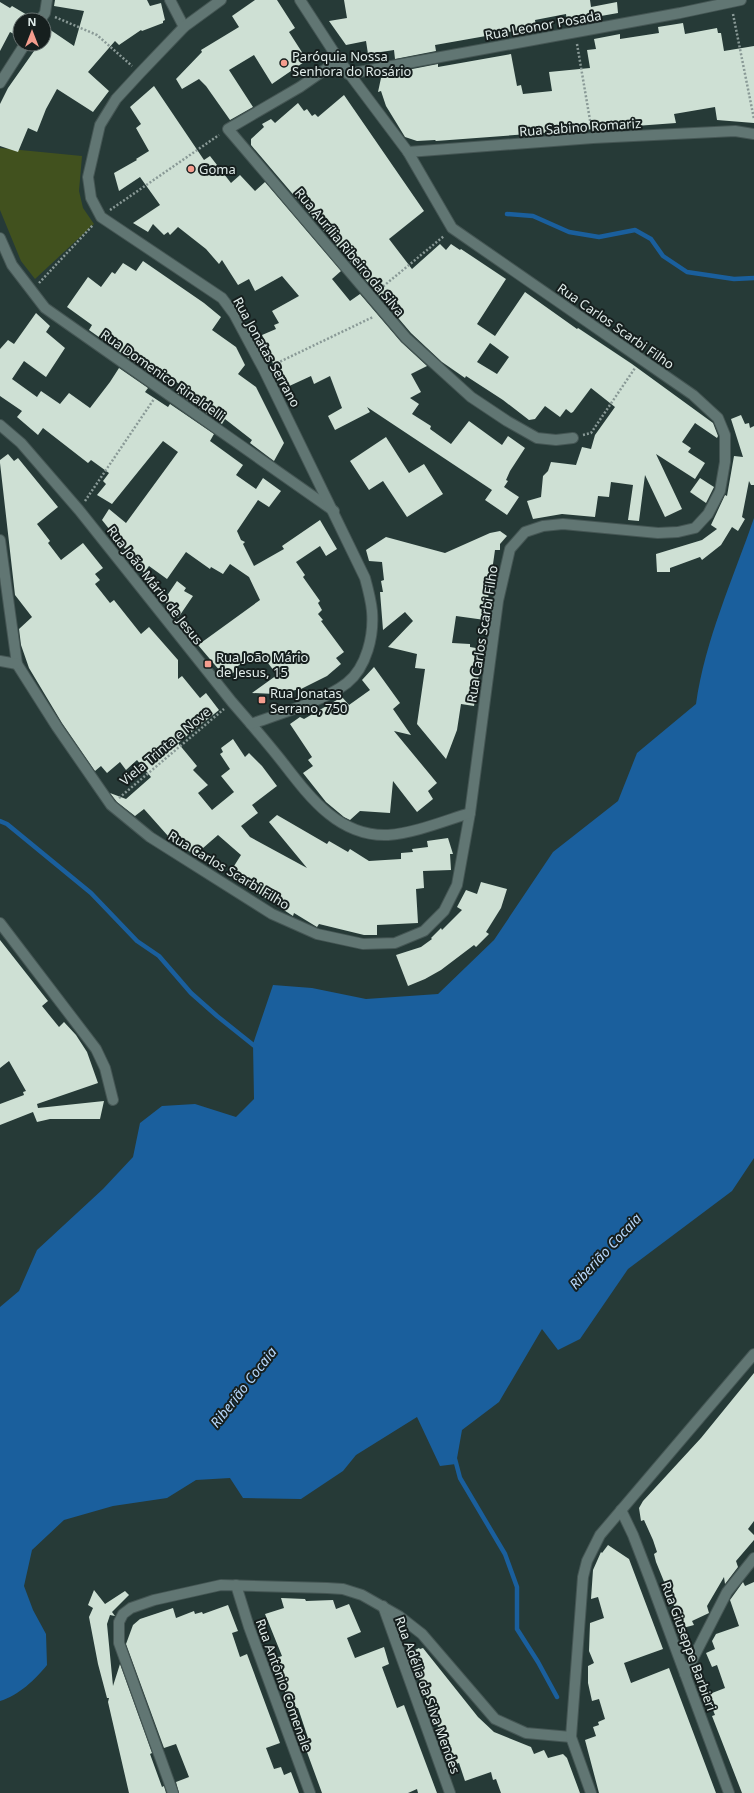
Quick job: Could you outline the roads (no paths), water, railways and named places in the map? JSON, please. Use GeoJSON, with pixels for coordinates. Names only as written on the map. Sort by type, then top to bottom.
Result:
{"type":"FeatureCollection","features":[{"type":"Feature","properties":{"kind":"street"},"geometry":{"type":"LineString","coordinates":[[44,12],[48,0]]}},
{"type":"Feature","properties":{"kind":"street"},"geometry":{"type":"LineString","coordinates":[[170,0],[184,27]]}},
{"type":"Feature","properties":{"kind":"street","name":"Rua Jonatas Serrano"},"geometry":{"type":"LineString","coordinates":[[221,0],[184,27],[116,99],[100,125],[88,177],[91,198],[101,217],[222,298],[234,314],[264,370],[334,511],[365,578],[372,611],[371,638],[362,664],[347,683],[319,698],[251,724]]}},
{"type":"Feature","properties":{"kind":"street","name":"Rua Carlos Scarbi Filho"},"geometry":{"type":"LineString","coordinates":[[0,540],[17,664],[111,805],[150,837],[272,914],[317,934],[363,944],[395,943],[424,931],[444,911],[457,885],[470,813],[498,601],[510,549],[525,532],[543,526],[564,524],[658,533],[678,532],[695,528],[708,514],[720,490],[725,462],[725,435],[718,418],[693,395],[452,228],[408,152],[338,60],[300,0]]}},
{"type":"Feature","properties":{"kind":"street","name":"Rua Leonor Posada"},"geometry":{"type":"LineString","coordinates":[[348,74],[741,0]]}},
{"type":"Feature","properties":{"kind":"street"},"geometry":{"type":"LineString","coordinates":[[0,83],[20,52]]}},
{"type":"Feature","properties":{"kind":"street","name":"Rua Aurília Ribeiro da Silva"},"geometry":{"type":"LineString","coordinates":[[338,60],[300,87],[228,129],[406,338],[471,397],[507,421],[537,438],[556,440],[573,438]]}},
{"type":"Feature","properties":{"kind":"street","name":"Rua Sabino Romariz"},"geometry":{"type":"LineString","coordinates":[[408,152],[594,138],[735,131],[754,134]]}},
{"type":"Feature","properties":{"kind":"street","name":"Rua Domenico Rinaldelli"},"geometry":{"type":"LineString","coordinates":[[0,238],[12,265],[45,308],[334,511]]}},
{"type":"Feature","properties":{"kind":"street","name":"Rua João Mário de Jesus"},"geometry":{"type":"LineString","coordinates":[[0,425],[21,443],[79,510],[305,792],[324,811],[347,827],[369,834],[389,835],[414,830],[470,813]]}},
{"type":"Feature","properties":{"kind":"street"},"geometry":{"type":"LineString","coordinates":[[0,661],[17,664]]}},
{"type":"Feature","properties":{"kind":"street"},"geometry":{"type":"LineString","coordinates":[[0,923],[96,1049],[105,1068],[113,1100]]}},
{"type":"Feature","properties":{"kind":"street"},"geometry":{"type":"LineString","coordinates":[[591,1793],[571,1737],[584,1568],[596,1540],[754,1354]]}},
{"type":"Feature","properties":{"kind":"street","name":"Rua Giuseppe Barbieri"},"geometry":{"type":"LineString","coordinates":[[621,1510],[633,1535],[651,1582],[729,1793]]}},
{"type":"Feature","properties":{"kind":"street"},"geometry":{"type":"LineString","coordinates":[[685,1674],[727,1592],[754,1558]]}},
{"type":"Feature","properties":{"kind":"street"},"geometry":{"type":"LineString","coordinates":[[173,1793],[119,1643],[119,1622],[123,1614],[131,1608],[205,1588],[236,1584],[343,1589],[362,1595],[383,1606],[422,1634],[495,1719],[526,1733],[571,1737]]}},
{"type":"Feature","properties":{"kind":"street","name":"Rua Antônio Comenale"},"geometry":{"type":"LineString","coordinates":[[236,1584],[257,1649],[310,1793]]}},
{"type":"Feature","properties":{"kind":"street","name":"Rua Adélia da Silva Mendes"},"geometry":{"type":"LineString","coordinates":[[383,1606],[450,1793]]}},
{"type":"Feature","properties":{"kind":"water","name":"Riberião Cocaia"},"geometry":{"type":"Polygon","coordinates":[[[754,518],[754,1158],[732,1191],[628,1269],[580,1339],[558,1350],[542,1329],[499,1402],[462,1430],[456,1464],[440,1466],[417,1417],[356,1455],[343,1471],[301,1499],[243,1498],[230,1478],[196,1480],[167,1498],[113,1506],[64,1520],[32,1550],[24,1586],[33,1610],[46,1634],[47,1665],[38,1676],[20,1691],[7,1699],[0,1701],[0,1307],[19,1291],[37,1250],[103,1189],[133,1157],[140,1123],[162,1106],[195,1104],[236,1117],[254,1099],[253,1044],[273,985],[312,988],[366,999],[438,994],[494,940],[553,852],[618,801],[637,753],[696,704],[700,680],[720,610],[754,518]]]}},
{"type":"Feature","properties":{"kind":"waterway"},"geometry":{"type":"LineString","coordinates":[[507,214],[533,216],[569,232],[599,237],[635,230],[651,239],[663,256],[687,272],[734,279],[754,278]]}},
{"type":"Feature","properties":{"kind":"waterway"},"geometry":{"type":"LineString","coordinates":[[0,821],[7,824],[91,893],[137,941],[159,956],[191,993],[257,1048]]}},
{"type":"Feature","properties":{"kind":"waterway"},"geometry":{"type":"LineString","coordinates":[[455,1459],[460,1478],[505,1554],[517,1587],[517,1629],[538,1662],[557,1697]]}},
{"type":"Feature","properties":{"kind":"place","name":"Paróquia Nossa Senhora do Rosário"},"geometry":{"type":"Point","coordinates":[284,63]}},
{"type":"Feature","properties":{"kind":"place","name":"Goma"},"geometry":{"type":"Point","coordinates":[191,169]}},
{"type":"Feature","properties":{"kind":"place","name":"Rua João Mário de Jesus, 15"},"geometry":{"type":"Point","coordinates":[208,664]}},
{"type":"Feature","properties":{"kind":"place","name":"Rua Jonatas Serrano, 750"},"geometry":{"type":"Point","coordinates":[262,700]}}]}
